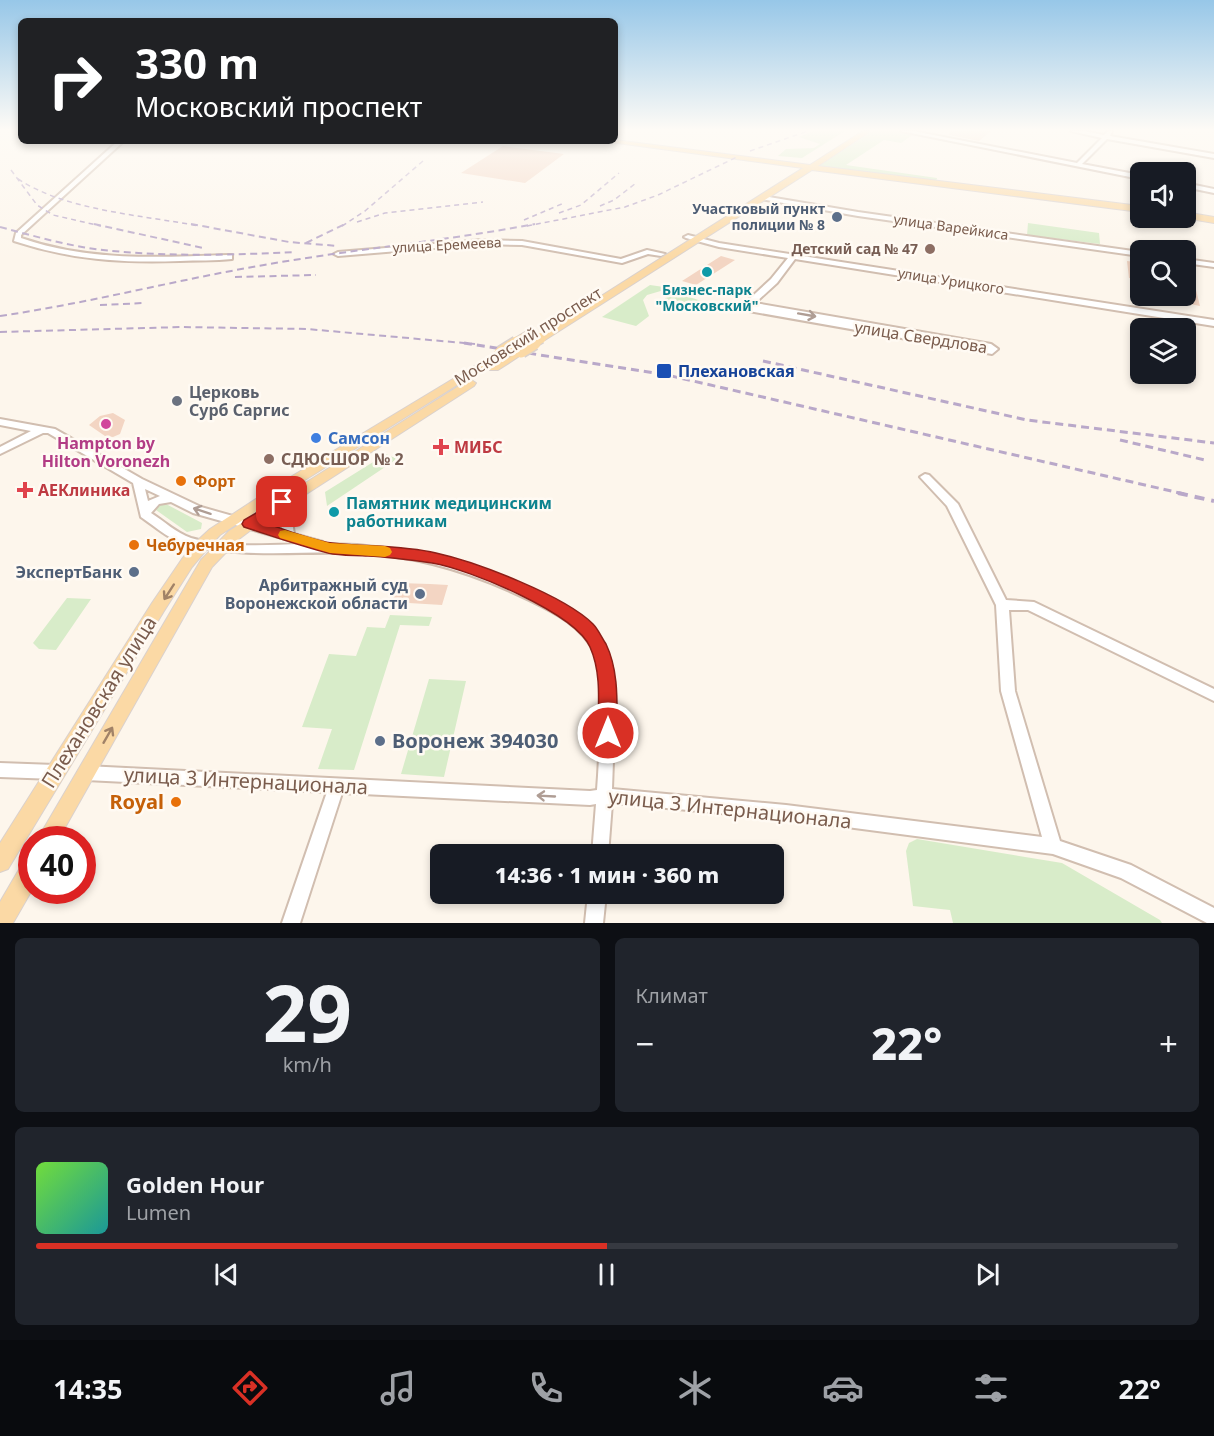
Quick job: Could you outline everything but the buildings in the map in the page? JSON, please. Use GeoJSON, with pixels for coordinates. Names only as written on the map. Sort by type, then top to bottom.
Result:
{"type":"FeatureCollection","features":[{"type":"Feature","properties":{"kind":"main road","name":"Московский проспект"},"geometry":{"type":"LineString","coordinates":[[203,544],[234,520],[507,354],[541,338],[788,174]]}},
{"type":"Feature","properties":{"kind":"main road","name":"Московский проспект"},"geometry":{"type":"LineString","coordinates":[[222,547],[250,524],[507,354],[528,336],[661,254],[763,198],[794,174]]}},
{"type":"Feature","properties":{"kind":"main road"},"geometry":{"type":"LineString","coordinates":[[875,174],[1130,208]]}},
{"type":"Feature","properties":{"kind":"main road"},"geometry":{"type":"LineString","coordinates":[[1196,217],[1214,220]]}},
{"type":"Feature","properties":{"kind":"main road","name":"Плехановская улица"},"geometry":{"type":"LineString","coordinates":[[0,862],[182,572],[203,544]]}},
{"type":"Feature","properties":{"kind":"main road","name":"Плехановская улица"},"geometry":{"type":"LineString","coordinates":[[55,826],[206,564],[222,547]]}},
{"type":"Feature","properties":{"kind":"main road"},"geometry":{"type":"LineString","coordinates":[[0,923],[18,892]]}},
{"type":"Feature","properties":{"kind":"street"},"geometry":{"type":"LineString","coordinates":[[84,174],[18,234],[17,239],[60,254],[81,258],[149,260],[229,257]]}},
{"type":"Feature","properties":{"kind":"street"},"geometry":{"type":"LineString","coordinates":[[1196,187],[1214,191]]}},
{"type":"Feature","properties":{"kind":"street","name":"улица Варейкиса"},"geometry":{"type":"LineString","coordinates":[[763,198],[858,214],[1130,253]]}},
{"type":"Feature","properties":{"kind":"street","name":"улица Урицкого"},"geometry":{"type":"LineString","coordinates":[[693,238],[1214,323]]}},
{"type":"Feature","properties":{"kind":"street","name":"улица Еремеева"},"geometry":{"type":"LineString","coordinates":[[338,254],[459,242],[491,242],[522,243],[622,261],[647,252],[661,254]]}},
{"type":"Feature","properties":{"kind":"street"},"geometry":{"type":"LineString","coordinates":[[748,306],[774,281],[794,256]]}},
{"type":"Feature","properties":{"kind":"street"},"geometry":{"type":"LineString","coordinates":[[1196,263],[1214,265]]}},
{"type":"Feature","properties":{"kind":"street","name":"улица Свердлова"},"geometry":{"type":"LineString","coordinates":[[748,306],[992,347],[994,349],[992,351],[748,306]]}},
{"type":"Feature","properties":{"kind":"street"},"geometry":{"type":"LineString","coordinates":[[0,422],[42,429],[64,437],[138,481],[197,510],[330,548]]}},
{"type":"Feature","properties":{"kind":"street"},"geometry":{"type":"LineString","coordinates":[[0,451],[42,429]]}},
{"type":"Feature","properties":{"kind":"street"},"geometry":{"type":"LineString","coordinates":[[925,477],[952,504],[1002,605],[1008,691],[1053,846]]}},
{"type":"Feature","properties":{"kind":"street"},"geometry":{"type":"LineString","coordinates":[[138,481],[145,514],[181,538],[222,547],[330,548],[417,555],[468,568],[506,582],[562,611],[588,629],[598,645],[605,665],[607,688],[601,844]]}},
{"type":"Feature","properties":{"kind":"street"},"geometry":{"type":"LineString","coordinates":[[289,536],[285,517],[290,502],[298,492]]}},
{"type":"Feature","properties":{"kind":"street"},"geometry":{"type":"LineString","coordinates":[[145,514],[148,506],[154,502],[172,498]]}},
{"type":"Feature","properties":{"kind":"street"},"geometry":{"type":"LineString","coordinates":[[270,549],[289,536]]}},
{"type":"Feature","properties":{"kind":"street"},"geometry":{"type":"LineString","coordinates":[[1002,605],[1030,604],[1214,695]]}},
{"type":"Feature","properties":{"kind":"street"},"geometry":{"type":"LineString","coordinates":[[0,770],[55,772]]}},
{"type":"Feature","properties":{"kind":"street","name":"улица 3 Интернационала"},"geometry":{"type":"LineString","coordinates":[[86,773],[590,798],[604,795],[786,812],[1053,846],[1125,872],[1214,917]]}},
{"type":"Feature","properties":{"kind":"street"},"geometry":{"type":"LineString","coordinates":[[291,923],[337,786]]}},
{"type":"Feature","properties":{"kind":"street"},"geometry":{"type":"LineString","coordinates":[[594,923],[596,904]]}},
{"type":"Feature","properties":{"kind":"green space"},"geometry":{"type":"Polygon","coordinates":[[[878,174],[910,174],[937,178],[936,182],[878,174]]]}},
{"type":"Feature","properties":{"kind":"green space"},"geometry":{"type":"Polygon","coordinates":[[[1028,223],[1099,233],[1100,244],[1027,235],[1028,223]]]}},
{"type":"Feature","properties":{"kind":"green space"},"geometry":{"type":"Polygon","coordinates":[[[650,285],[671,288],[647,295],[643,300],[649,316],[636,326],[602,317],[650,285]]]}},
{"type":"Feature","properties":{"kind":"green space"},"geometry":{"type":"Polygon","coordinates":[[[676,293],[721,308],[691,312],[667,303],[665,298],[676,293]]]}},
{"type":"Feature","properties":{"kind":"green space"},"geometry":{"type":"Polygon","coordinates":[[[386,454],[397,459],[327,506],[325,492],[386,454]]]}},
{"type":"Feature","properties":{"kind":"green space"},"geometry":{"type":"Polygon","coordinates":[[[166,504],[202,523],[201,529],[187,532],[156,510],[159,505],[166,504]]]}},
{"type":"Feature","properties":{"kind":"green space"},"geometry":{"type":"Polygon","coordinates":[[[67,598],[91,599],[56,650],[39,649],[33,643],[67,598]]]}},
{"type":"Feature","properties":{"kind":"green space"},"geometry":{"type":"Polygon","coordinates":[[[390,615],[432,617],[429,626],[400,625],[354,770],[318,769],[332,729],[302,727],[329,654],[356,656],[367,627],[385,628],[390,615]]]}},
{"type":"Feature","properties":{"kind":"green space"},"geometry":{"type":"Polygon","coordinates":[[[429,679],[466,681],[444,777],[401,774],[429,679]]]}},
{"type":"Feature","properties":{"kind":"green space"},"geometry":{"type":"Polygon","coordinates":[[[917,839],[1062,863],[1162,923],[953,923],[950,910],[913,906],[906,851],[909,843],[917,839]]]}},
{"type":"Feature","properties":{"kind":"railway"},"geometry":{"type":"LineString","coordinates":[[14,174],[37,205],[53,215],[101,226]]}},
{"type":"Feature","properties":{"kind":"railway"},"geometry":{"type":"LineString","coordinates":[[342,226],[365,211],[408,174]]}},
{"type":"Feature","properties":{"kind":"railway"},"geometry":{"type":"LineString","coordinates":[[559,213],[581,205],[618,174]]}},
{"type":"Feature","properties":{"kind":"railway"},"geometry":{"type":"LineString","coordinates":[[527,226],[625,207],[658,195],[701,174]]}},
{"type":"Feature","properties":{"kind":"railway"},"geometry":{"type":"LineString","coordinates":[[18,179],[38,190],[82,205],[199,226]]}},
{"type":"Feature","properties":{"kind":"railway"},"geometry":{"type":"LineString","coordinates":[[600,206],[614,200],[636,183]]}},
{"type":"Feature","properties":{"kind":"railway"},"geometry":{"type":"LineString","coordinates":[[357,222],[385,213],[483,202]]}},
{"type":"Feature","properties":{"kind":"railway"},"geometry":{"type":"LineString","coordinates":[[524,220],[564,203]]}},
{"type":"Feature","properties":{"kind":"railway"},"geometry":{"type":"LineString","coordinates":[[94,224],[203,248]]}},
{"type":"Feature","properties":{"kind":"railway"},"geometry":{"type":"LineString","coordinates":[[191,224],[289,242],[338,246]]}},
{"type":"Feature","properties":{"kind":"railway"},"geometry":{"type":"LineString","coordinates":[[306,243],[345,224]]}},
{"type":"Feature","properties":{"kind":"railway"},"geometry":{"type":"LineString","coordinates":[[0,316],[264,265],[535,224]]}},
{"type":"Feature","properties":{"kind":"railway"},"geometry":{"type":"LineString","coordinates":[[0,227],[103,250],[200,255],[296,252]]}},
{"type":"Feature","properties":{"kind":"railway"},"geometry":{"type":"LineString","coordinates":[[235,277],[316,275]]}},
{"type":"Feature","properties":{"kind":"railway"},"geometry":{"type":"LineString","coordinates":[[100,305],[144,303]]}},
{"type":"Feature","properties":{"kind":"railway"},"geometry":{"type":"LineString","coordinates":[[0,332],[182,327],[307,329],[464,343]]}},
{"type":"Feature","properties":{"kind":"railway"},"geometry":{"type":"LineString","coordinates":[[464,343],[475,344]]}},
{"type":"Feature","properties":{"kind":"railway"},"geometry":{"type":"LineString","coordinates":[[464,343],[667,375],[1184,494]]}},
{"type":"Feature","properties":{"kind":"railway"},"geometry":{"type":"LineString","coordinates":[[763,361],[1027,420],[1214,443]]}},
{"type":"Feature","properties":{"kind":"railway"},"geometry":{"type":"LineString","coordinates":[[1120,440],[1205,460]]}},
{"type":"Feature","properties":{"kind":"railway"},"geometry":{"type":"LineString","coordinates":[[1178,493],[1214,501]]}},
{"type":"Feature","properties":{"kind":"slow traffic"},"geometry":{"type":"LineString","coordinates":[[285,535],[330,548],[385,552]]}},
{"type":"Feature","properties":{"kind":"place","name":"Участковый пункт полиции № 8"},"geometry":{"type":"Point","coordinates":[837,217]}},
{"type":"Feature","properties":{"kind":"place","name":"Детский сад № 47"},"geometry":{"type":"Point","coordinates":[930,249]}},
{"type":"Feature","properties":{"kind":"place","name":"Бизнес-парк \"Московский\""},"geometry":{"type":"Point","coordinates":[707,272]}},
{"type":"Feature","properties":{"kind":"place","name":"Плехановская"},"geometry":{"type":"Point","coordinates":[664,371]}},
{"type":"Feature","properties":{"kind":"place","name":"Церковь Сурб Саргис"},"geometry":{"type":"Point","coordinates":[177,401]}},
{"type":"Feature","properties":{"kind":"place","name":"Hampton by Hilton Voronezh"},"geometry":{"type":"Point","coordinates":[106,424]}},
{"type":"Feature","properties":{"kind":"place","name":"Самсон"},"geometry":{"type":"Point","coordinates":[316,438]}},
{"type":"Feature","properties":{"kind":"place","name":"МИБС"},"geometry":{"type":"Point","coordinates":[441,447]}},
{"type":"Feature","properties":{"kind":"place","name":"СДЮСШОР № 2"},"geometry":{"type":"Point","coordinates":[269,459]}},
{"type":"Feature","properties":{"kind":"place","name":"Форт"},"geometry":{"type":"Point","coordinates":[181,481]}},
{"type":"Feature","properties":{"kind":"place","name":"АЕКлиника"},"geometry":{"type":"Point","coordinates":[25,490]}},
{"type":"Feature","properties":{"kind":"place","name":"Памятник медицинским работникам"},"geometry":{"type":"Point","coordinates":[334,512]}},
{"type":"Feature","properties":{"kind":"place","name":"Чебуречная"},"geometry":{"type":"Point","coordinates":[134,545]}},
{"type":"Feature","properties":{"kind":"place","name":"ЭкспертБанк"},"geometry":{"type":"Point","coordinates":[134,572]}},
{"type":"Feature","properties":{"kind":"place","name":"Арбитражный суд Воронежской области"},"geometry":{"type":"Point","coordinates":[420,594]}},
{"type":"Feature","properties":{"kind":"place","name":"Воронеж 394030"},"geometry":{"type":"Point","coordinates":[380,741]}},
{"type":"Feature","properties":{"kind":"place","name":"Royal"},"geometry":{"type":"Point","coordinates":[176,802]}},
{"type":"Feature","properties":{"kind":"route"},"geometry":{"type":"LineString","coordinates":[[282,502],[250,524],[330,548],[436,558],[506,582],[562,611],[588,629],[598,645],[605,665],[608,733]]}}]}
